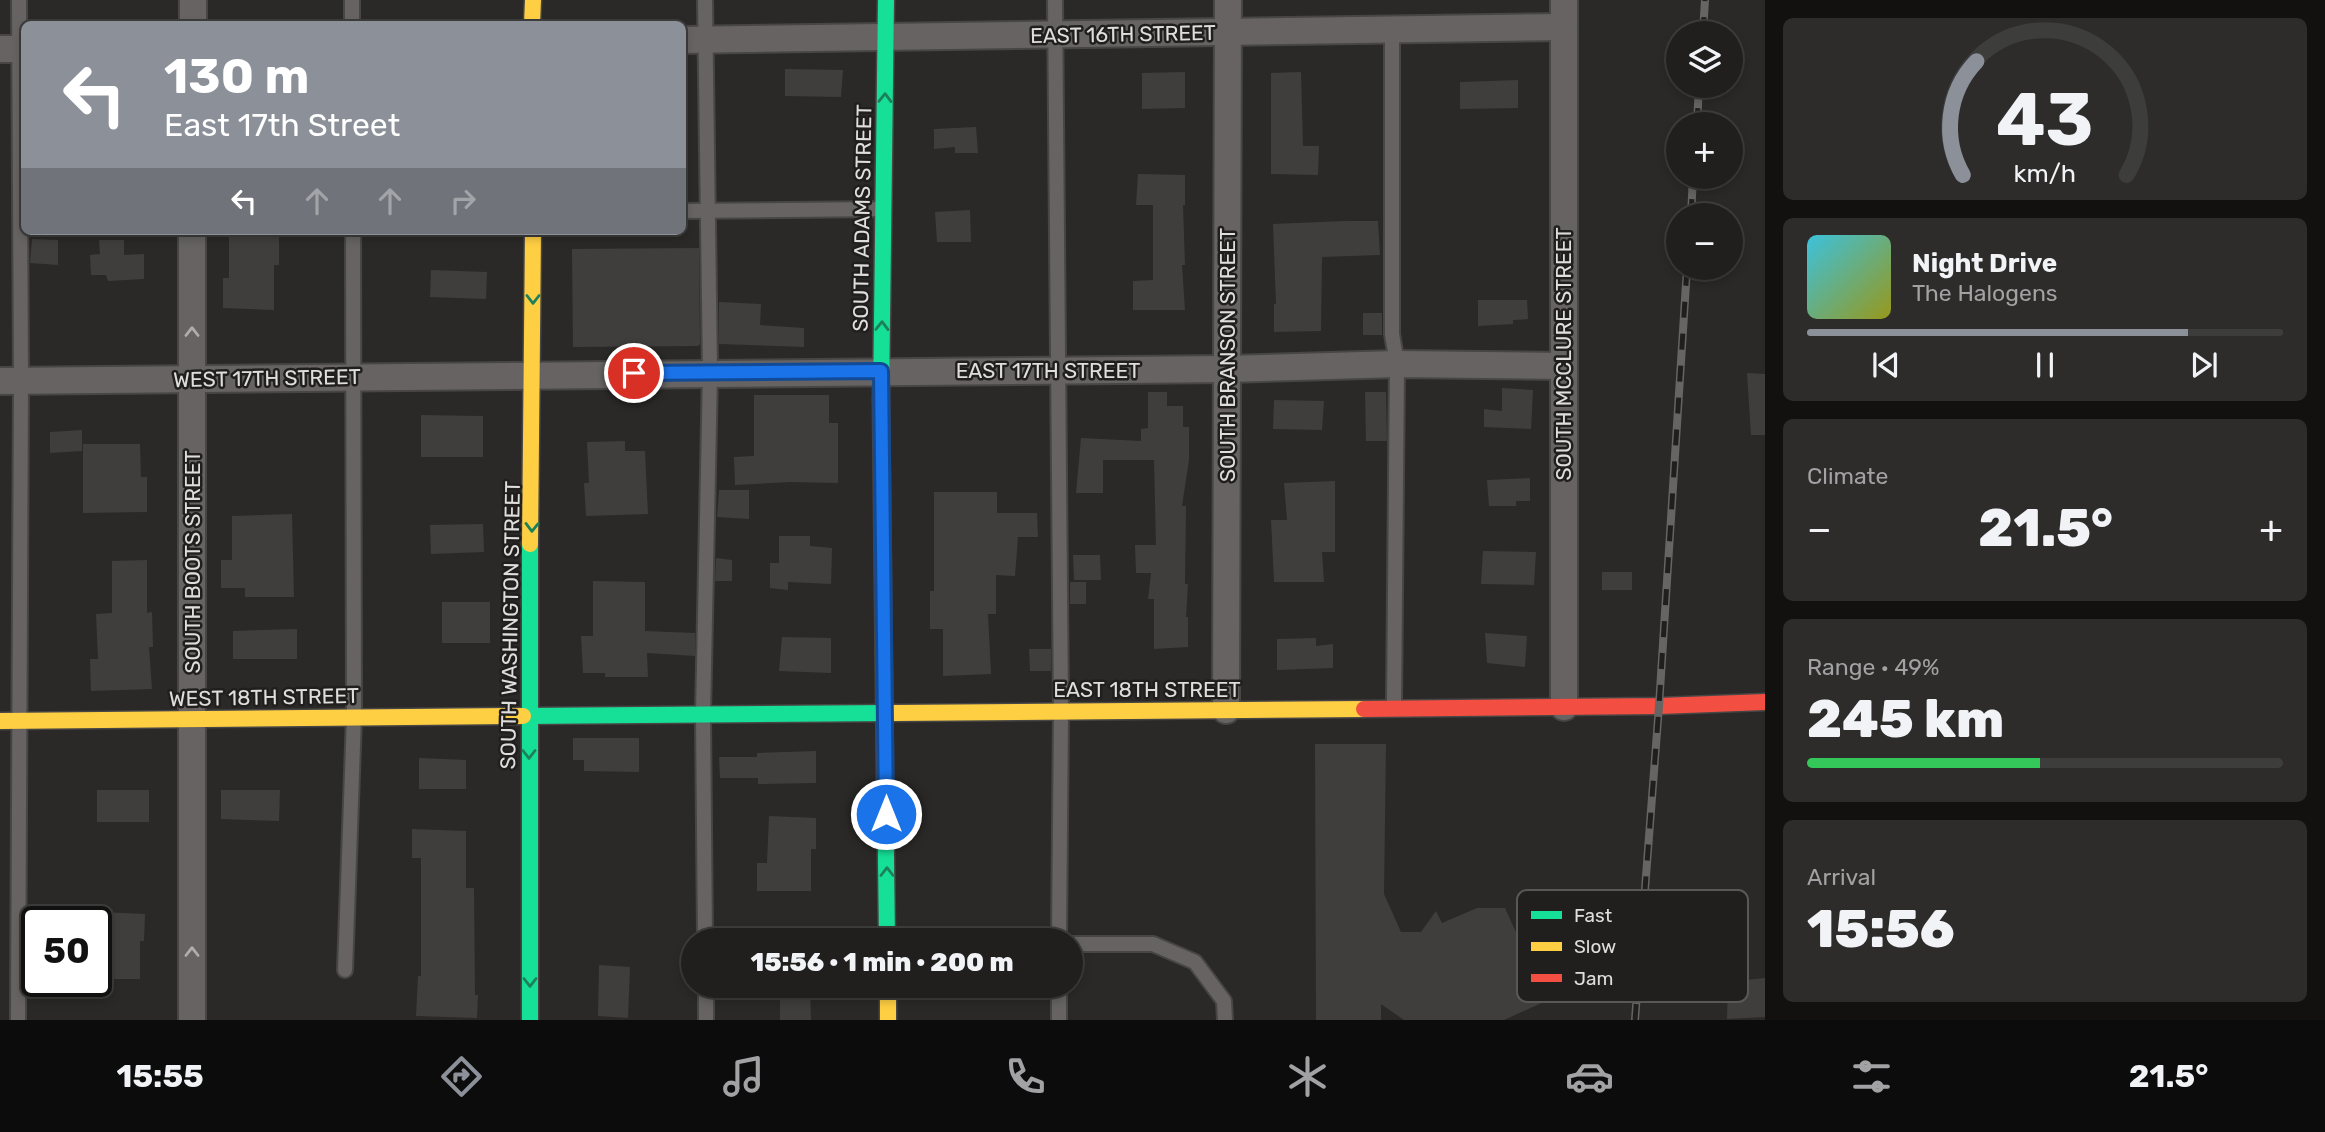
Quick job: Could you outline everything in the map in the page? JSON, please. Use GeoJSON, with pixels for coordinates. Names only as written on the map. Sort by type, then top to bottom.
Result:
{"type":"FeatureCollection","features":[{"type":"Feature","properties":{"kind":"main road"},"geometry":{"type":"LineString","coordinates":[[532,21],[533,0]]}},
{"type":"Feature","properties":{"kind":"main road","name":"SOUTH ADAMS STREET"},"geometry":{"type":"LineString","coordinates":[[886,0],[881,371],[887,928]]}},
{"type":"Feature","properties":{"kind":"main road","name":"SOUTH WASHINGTON STREET"},"geometry":{"type":"LineString","coordinates":[[530,1020],[529,716],[534,374],[533,235]]}},
{"type":"Feature","properties":{"kind":"main road","name":"EAST 18TH STREET"},"geometry":{"type":"LineString","coordinates":[[529,716],[1659,706],[1765,702]]}},
{"type":"Feature","properties":{"kind":"main road","name":"WEST 18TH STREET"},"geometry":{"type":"LineString","coordinates":[[0,721],[529,716]]}},
{"type":"Feature","properties":{"kind":"main road"},"geometry":{"type":"LineString","coordinates":[[888,998],[888,1020]]}},
{"type":"Feature","properties":{"kind":"street"},"geometry":{"type":"LineString","coordinates":[[192,0],[192,21]]}},
{"type":"Feature","properties":{"kind":"street","name":"SOUTH BRANSON STREET"},"geometry":{"type":"LineString","coordinates":[[1226,710],[1228,0]]}},
{"type":"Feature","properties":{"kind":"street","name":"SOUTH MCCLURE STREET"},"geometry":{"type":"LineString","coordinates":[[1563,0],[1564,707]]}},
{"type":"Feature","properties":{"kind":"street","name":"EAST 16TH STREET"},"geometry":{"type":"LineString","coordinates":[[694,40],[1564,27]]}},
{"type":"Feature","properties":{"kind":"street","name":"SOUTH BOOTS STREET"},"geometry":{"type":"LineString","coordinates":[[192,235],[192,1020]]}},
{"type":"Feature","properties":{"kind":"street","name":"EAST 17TH STREET"},"geometry":{"type":"LineString","coordinates":[[534,374],[1227,369],[1397,364],[1562,366]]}},
{"type":"Feature","properties":{"kind":"street","name":"WEST 17TH STREET"},"geometry":{"type":"LineString","coordinates":[[11,381],[534,374]]}},
{"type":"Feature","properties":{"kind":"lane"},"geometry":{"type":"LineString","coordinates":[[18,1020],[19,721],[11,381],[14,49],[19,0]]}},
{"type":"Feature","properties":{"kind":"lane"},"geometry":{"type":"LineString","coordinates":[[352,0],[352,21]]}},
{"type":"Feature","properties":{"kind":"lane"},"geometry":{"type":"LineString","coordinates":[[705,0],[694,40],[708,211],[710,373],[704,714],[705,928]]}},
{"type":"Feature","properties":{"kind":"lane"},"geometry":{"type":"LineString","coordinates":[[1055,0],[1056,370],[1061,711],[1059,928]]}},
{"type":"Feature","properties":{"kind":"lane"},"geometry":{"type":"LineString","coordinates":[[1392,30],[1392,334],[1397,364],[1394,709]]}},
{"type":"Feature","properties":{"kind":"lane"},"geometry":{"type":"LineString","coordinates":[[686,211],[883,209]]}},
{"type":"Feature","properties":{"kind":"lane"},"geometry":{"type":"LineString","coordinates":[[345,970],[354,717],[353,235]]}},
{"type":"Feature","properties":{"kind":"lane"},"geometry":{"type":"LineString","coordinates":[[1083,944],[1153,944],[1195,962],[1224,1000],[1225,1020]]}},
{"type":"Feature","properties":{"kind":"lane"},"geometry":{"type":"LineString","coordinates":[[706,998],[706,1020]]}},
{"type":"Feature","properties":{"kind":"lane"},"geometry":{"type":"LineString","coordinates":[[1059,998],[1059,1020]]}},
{"type":"Feature","properties":{"kind":"building"},"geometry":{"type":"Polygon","coordinates":[[[785,69],[843,70],[841,97],[785,96],[785,69]]]}},
{"type":"Feature","properties":{"kind":"building"},"geometry":{"type":"Polygon","coordinates":[[[1185,72],[1185,108],[1142,109],[1142,73],[1185,72]]]}},
{"type":"Feature","properties":{"kind":"building"},"geometry":{"type":"Polygon","coordinates":[[[1301,72],[1303,146],[1319,146],[1318,175],[1271,174],[1271,73],[1301,72]]]}},
{"type":"Feature","properties":{"kind":"building"},"geometry":{"type":"Polygon","coordinates":[[[1518,80],[1518,108],[1460,109],[1460,82],[1518,80]]]}},
{"type":"Feature","properties":{"kind":"building"},"geometry":{"type":"Polygon","coordinates":[[[976,127],[978,153],[955,153],[955,147],[934,149],[934,129],[976,127]]]}},
{"type":"Feature","properties":{"kind":"building"},"geometry":{"type":"Polygon","coordinates":[[[1138,174],[1185,175],[1185,265],[1182,265],[1185,310],[1133,310],[1133,281],[1153,280],[1153,205],[1136,205],[1138,174]]]}},
{"type":"Feature","properties":{"kind":"building"},"geometry":{"type":"Polygon","coordinates":[[[970,210],[971,242],[937,242],[935,212],[970,210]]]}},
{"type":"Feature","properties":{"kind":"building"},"geometry":{"type":"Polygon","coordinates":[[[1378,221],[1380,255],[1322,257],[1321,331],[1274,332],[1276,304],[1273,224],[1378,221]]]}},
{"type":"Feature","properties":{"kind":"building"},"geometry":{"type":"Polygon","coordinates":[[[229,235],[279,236],[279,265],[274,265],[274,310],[223,308],[223,278],[229,278],[229,235]]]}},
{"type":"Feature","properties":{"kind":"building"},"geometry":{"type":"Polygon","coordinates":[[[32,239],[58,240],[58,265],[30,263],[32,239]]]}},
{"type":"Feature","properties":{"kind":"building"},"geometry":{"type":"Polygon","coordinates":[[[99,240],[124,240],[124,255],[144,254],[144,279],[108,281],[106,275],[91,275],[90,255],[100,254],[99,240]]]}},
{"type":"Feature","properties":{"kind":"building"},"geometry":{"type":"Polygon","coordinates":[[[699,248],[698,346],[573,347],[572,249],[699,248]]]}},
{"type":"Feature","properties":{"kind":"building"},"geometry":{"type":"Polygon","coordinates":[[[431,270],[487,272],[486,299],[430,297],[431,270]]]}},
{"type":"Feature","properties":{"kind":"building"},"geometry":{"type":"Polygon","coordinates":[[[1478,300],[1527,300],[1528,319],[1513,320],[1513,324],[1478,326],[1478,300]]]}},
{"type":"Feature","properties":{"kind":"building"},"geometry":{"type":"Polygon","coordinates":[[[719,302],[761,304],[760,325],[804,328],[804,347],[719,344],[719,302]]]}},
{"type":"Feature","properties":{"kind":"building"},"geometry":{"type":"Polygon","coordinates":[[[1363,313],[1382,313],[1382,335],[1363,335],[1363,313]]]}},
{"type":"Feature","properties":{"kind":"building"},"geometry":{"type":"Polygon","coordinates":[[[1747,373],[1765,374],[1765,435],[1751,435],[1747,373]]]}},
{"type":"Feature","properties":{"kind":"building"},"geometry":{"type":"Polygon","coordinates":[[[1502,388],[1533,390],[1531,429],[1484,427],[1484,409],[1502,411],[1502,388]]]}},
{"type":"Feature","properties":{"kind":"building"},"geometry":{"type":"Polygon","coordinates":[[[1148,392],[1167,392],[1167,406],[1183,406],[1183,427],[1189,427],[1189,460],[1182,506],[1186,506],[1185,584],[1188,584],[1188,647],[1154,649],[1154,599],[1148,599],[1151,573],[1136,573],[1135,545],[1156,545],[1154,460],[1103,460],[1103,493],[1076,493],[1081,438],[1141,441],[1141,429],[1148,428],[1148,392]]]}},
{"type":"Feature","properties":{"kind":"building"},"geometry":{"type":"Polygon","coordinates":[[[1365,392],[1386,392],[1387,441],[1366,441],[1365,392]]]}},
{"type":"Feature","properties":{"kind":"building"},"geometry":{"type":"Polygon","coordinates":[[[754,395],[829,395],[829,423],[838,423],[838,483],[735,485],[734,457],[754,456],[754,395]]]}},
{"type":"Feature","properties":{"kind":"building"},"geometry":{"type":"Polygon","coordinates":[[[1274,400],[1324,401],[1322,430],[1273,429],[1274,400]]]}},
{"type":"Feature","properties":{"kind":"building"},"geometry":{"type":"Polygon","coordinates":[[[421,415],[483,416],[483,457],[421,457],[421,415]]]}},
{"type":"Feature","properties":{"kind":"building"},"geometry":{"type":"Polygon","coordinates":[[[82,430],[82,451],[50,453],[50,432],[82,430]]]}},
{"type":"Feature","properties":{"kind":"building"},"geometry":{"type":"Polygon","coordinates":[[[625,441],[625,451],[645,451],[648,514],[586,516],[584,483],[589,483],[587,442],[625,441]]]}},
{"type":"Feature","properties":{"kind":"building"},"geometry":{"type":"Polygon","coordinates":[[[83,444],[140,444],[141,477],[147,477],[147,512],[83,513],[83,444]]]}},
{"type":"Feature","properties":{"kind":"building"},"geometry":{"type":"Polygon","coordinates":[[[1530,478],[1530,501],[1516,501],[1516,506],[1489,506],[1487,480],[1530,478]]]}},
{"type":"Feature","properties":{"kind":"building"},"geometry":{"type":"Polygon","coordinates":[[[1335,481],[1335,552],[1322,552],[1324,582],[1274,582],[1271,520],[1287,520],[1284,483],[1335,481]]]}},
{"type":"Feature","properties":{"kind":"building"},"geometry":{"type":"Polygon","coordinates":[[[719,490],[749,490],[749,519],[717,517],[719,490]]]}},
{"type":"Feature","properties":{"kind":"building"},"geometry":{"type":"Polygon","coordinates":[[[934,492],[997,492],[997,513],[1037,513],[1038,537],[1018,537],[1015,576],[996,575],[996,614],[988,614],[991,674],[943,676],[943,629],[930,629],[930,591],[934,591],[934,492]]]}},
{"type":"Feature","properties":{"kind":"building"},"geometry":{"type":"Polygon","coordinates":[[[292,514],[294,597],[245,597],[245,588],[221,588],[221,560],[232,560],[232,516],[292,514]]]}},
{"type":"Feature","properties":{"kind":"building"},"geometry":{"type":"Polygon","coordinates":[[[483,524],[484,552],[431,554],[430,525],[483,524]]]}},
{"type":"Feature","properties":{"kind":"building"},"geometry":{"type":"Polygon","coordinates":[[[779,536],[810,536],[810,546],[832,548],[831,584],[788,582],[788,590],[770,588],[770,563],[779,563],[779,536]]]}},
{"type":"Feature","properties":{"kind":"building"},"geometry":{"type":"Polygon","coordinates":[[[1483,551],[1536,552],[1534,585],[1481,584],[1483,551]]]}},
{"type":"Feature","properties":{"kind":"building"},"geometry":{"type":"Polygon","coordinates":[[[1073,555],[1100,555],[1101,580],[1074,580],[1073,555]]]}},
{"type":"Feature","properties":{"kind":"building"},"geometry":{"type":"Polygon","coordinates":[[[716,558],[732,560],[732,581],[715,581],[716,558]]]}},
{"type":"Feature","properties":{"kind":"building"},"geometry":{"type":"Polygon","coordinates":[[[147,560],[147,613],[152,612],[153,647],[149,647],[152,689],[91,691],[90,659],[98,659],[96,614],[112,613],[112,561],[147,560]]]}},
{"type":"Feature","properties":{"kind":"building"},"geometry":{"type":"Polygon","coordinates":[[[1602,572],[1632,572],[1632,590],[1602,590],[1602,572]]]}},
{"type":"Feature","properties":{"kind":"building"},"geometry":{"type":"Polygon","coordinates":[[[593,581],[645,582],[645,631],[695,633],[695,656],[647,653],[648,677],[605,677],[605,673],[583,673],[581,636],[593,636],[593,581]]]}},
{"type":"Feature","properties":{"kind":"building"},"geometry":{"type":"Polygon","coordinates":[[[1070,582],[1086,582],[1086,604],[1070,604],[1070,582]]]}},
{"type":"Feature","properties":{"kind":"building"},"geometry":{"type":"Polygon","coordinates":[[[442,602],[490,602],[490,643],[442,643],[442,602]]]}},
{"type":"Feature","properties":{"kind":"building"},"geometry":{"type":"Polygon","coordinates":[[[297,629],[297,659],[233,659],[233,631],[297,629]]]}},
{"type":"Feature","properties":{"kind":"building"},"geometry":{"type":"Polygon","coordinates":[[[1485,633],[1527,636],[1525,667],[1487,663],[1485,633]]]}},
{"type":"Feature","properties":{"kind":"building"},"geometry":{"type":"Polygon","coordinates":[[[782,637],[831,638],[831,673],[779,671],[782,637]]]}},
{"type":"Feature","properties":{"kind":"building"},"geometry":{"type":"Polygon","coordinates":[[[1316,638],[1316,646],[1333,644],[1333,668],[1277,670],[1277,639],[1316,638]]]}},
{"type":"Feature","properties":{"kind":"building"},"geometry":{"type":"Polygon","coordinates":[[[1029,649],[1051,649],[1051,671],[1030,671],[1029,649]]]}},
{"type":"Feature","properties":{"kind":"building"},"geometry":{"type":"Polygon","coordinates":[[[573,738],[639,738],[639,772],[584,771],[584,760],[573,760],[573,738]]]}},
{"type":"Feature","properties":{"kind":"building"},"geometry":{"type":"Polygon","coordinates":[[[1315,744],[1386,744],[1384,894],[1401,932],[1421,932],[1436,911],[1442,923],[1477,908],[1505,908],[1517,935],[1517,1002],[1544,1002],[1504,1020],[1404,1020],[1381,1004],[1381,1020],[1316,1020],[1315,744]]]}},
{"type":"Feature","properties":{"kind":"building"},"geometry":{"type":"Polygon","coordinates":[[[816,751],[816,783],[758,784],[758,778],[720,778],[719,757],[757,757],[757,753],[816,751]]]}},
{"type":"Feature","properties":{"kind":"building"},"geometry":{"type":"Polygon","coordinates":[[[419,758],[466,760],[466,789],[419,789],[419,758]]]}},
{"type":"Feature","properties":{"kind":"building"},"geometry":{"type":"Polygon","coordinates":[[[97,790],[149,790],[149,822],[97,822],[97,790]]]}},
{"type":"Feature","properties":{"kind":"building"},"geometry":{"type":"Polygon","coordinates":[[[221,790],[280,790],[279,821],[221,819],[221,790]]]}},
{"type":"Feature","properties":{"kind":"building"},"geometry":{"type":"Polygon","coordinates":[[[769,816],[816,818],[816,849],[811,849],[811,891],[757,891],[757,863],[767,863],[769,816]]]}},
{"type":"Feature","properties":{"kind":"building"},"geometry":{"type":"Polygon","coordinates":[[[412,829],[466,831],[466,888],[474,888],[477,1018],[416,1016],[418,976],[421,976],[421,858],[412,858],[412,829]]]}},
{"type":"Feature","properties":{"kind":"building"},"geometry":{"type":"Polygon","coordinates":[[[112,913],[145,914],[144,941],[140,941],[140,979],[112,979],[112,913]]]}},
{"type":"Feature","properties":{"kind":"building"},"geometry":{"type":"Polygon","coordinates":[[[599,965],[630,967],[628,1018],[598,1016],[599,965]]]}},
{"type":"Feature","properties":{"kind":"building"},"geometry":{"type":"Polygon","coordinates":[[[1765,978],[1765,1017],[1727,1019],[1727,1002],[1748,1002],[1748,980],[1765,978]]]}},
{"type":"Feature","properties":{"kind":"building"},"geometry":{"type":"Polygon","coordinates":[[[780,998],[810,998],[811,1020],[780,1020],[780,998]]]}},
{"type":"Feature","properties":{"kind":"railway"},"geometry":{"type":"LineString","coordinates":[[1704,21],[1705,0]]}},
{"type":"Feature","properties":{"kind":"railway"},"geometry":{"type":"LineString","coordinates":[[1698,98],[1698,112]]}},
{"type":"Feature","properties":{"kind":"railway"},"geometry":{"type":"LineString","coordinates":[[1692,189],[1692,203]]}},
{"type":"Feature","properties":{"kind":"railway"},"geometry":{"type":"LineString","coordinates":[[1645,890],[1686,280]]}},
{"type":"Feature","properties":{"kind":"railway"},"geometry":{"type":"LineString","coordinates":[[1635,1020],[1636,1002]]}},
{"type":"Feature","properties":{"kind":"traffic: fast"},"geometry":{"type":"LineString","coordinates":[[881,400],[886,0]]}},
{"type":"Feature","properties":{"kind":"traffic: fast"},"geometry":{"type":"LineString","coordinates":[[530,544],[530,1020]]}},
{"type":"Feature","properties":{"kind":"traffic: fast"},"geometry":{"type":"LineString","coordinates":[[523,716],[893,713]]}},
{"type":"Feature","properties":{"kind":"traffic: fast"},"geometry":{"type":"LineString","coordinates":[[885,778],[887,928]]}},
{"type":"Feature","properties":{"kind":"traffic: slow"},"geometry":{"type":"LineString","coordinates":[[532,21],[533,0]]}},
{"type":"Feature","properties":{"kind":"traffic: slow"},"geometry":{"type":"LineString","coordinates":[[530,544],[533,235]]}},
{"type":"Feature","properties":{"kind":"traffic: slow"},"geometry":{"type":"LineString","coordinates":[[893,713],[1364,709]]}},
{"type":"Feature","properties":{"kind":"traffic: slow"},"geometry":{"type":"LineString","coordinates":[[0,721],[523,716]]}},
{"type":"Feature","properties":{"kind":"traffic: slow"},"geometry":{"type":"LineString","coordinates":[[888,998],[888,1020]]}},
{"type":"Feature","properties":{"kind":"traffic: jam"},"geometry":{"type":"LineString","coordinates":[[881,400],[885,778]]}},
{"type":"Feature","properties":{"kind":"traffic: jam"},"geometry":{"type":"LineString","coordinates":[[1364,709],[1659,706],[1765,702]]}},
{"type":"Feature","properties":{"kind":"route"},"geometry":{"type":"LineString","coordinates":[[634,373],[881,371],[886,814]]}}]}
